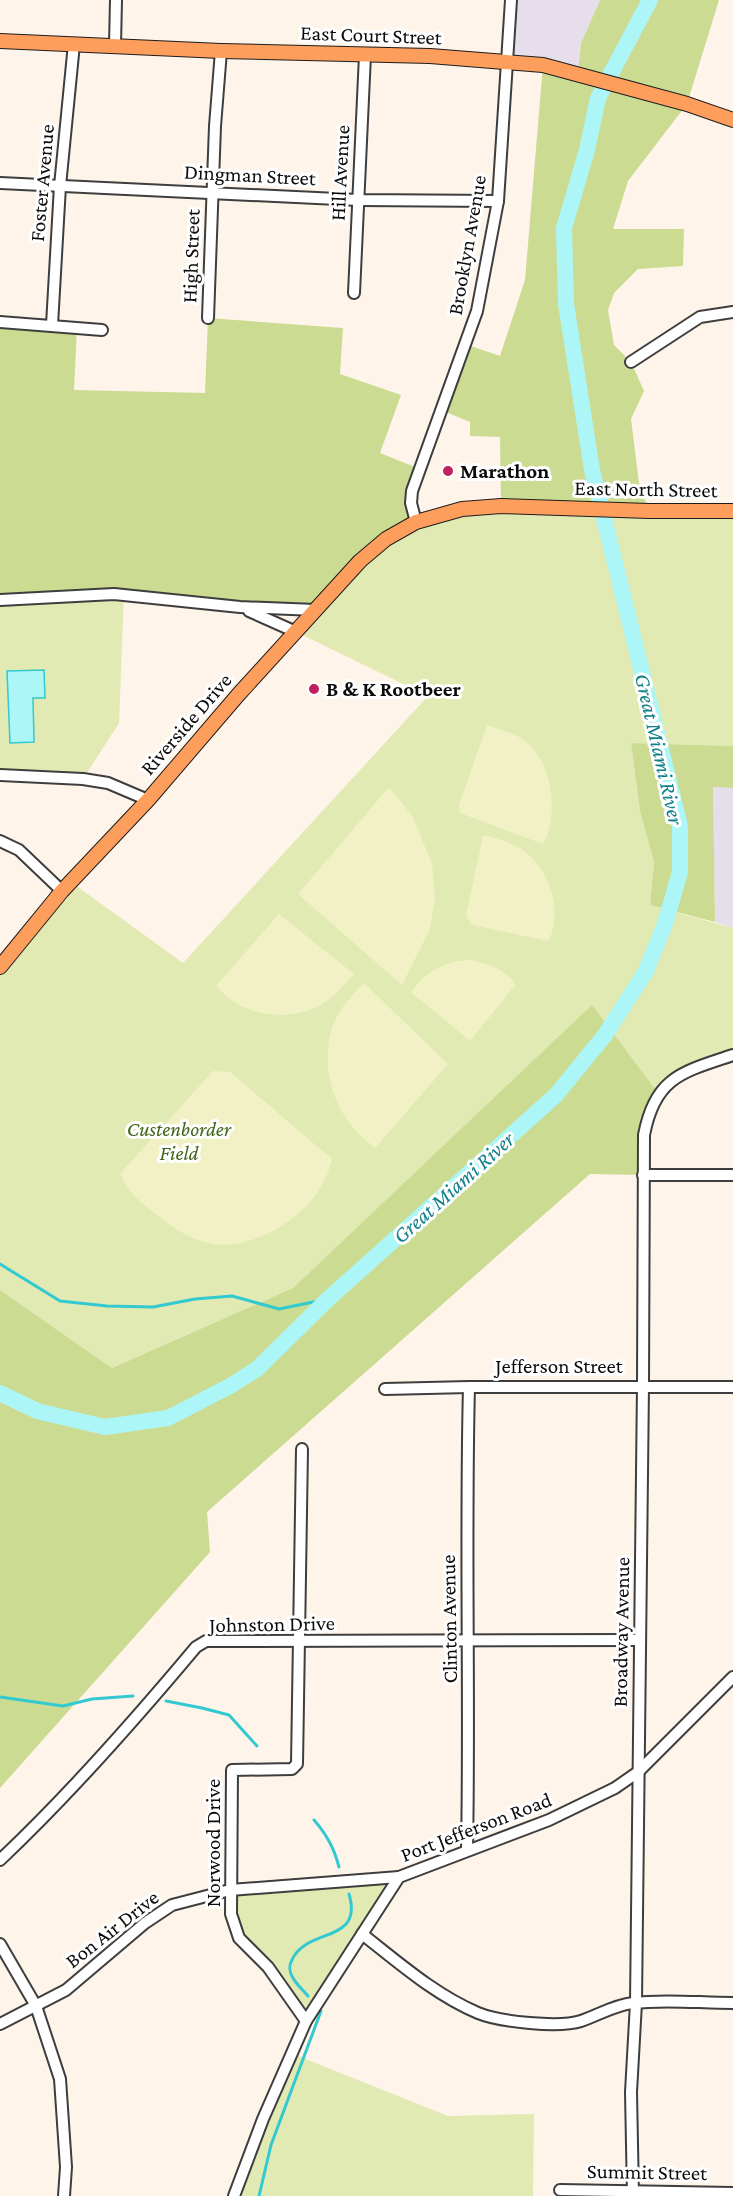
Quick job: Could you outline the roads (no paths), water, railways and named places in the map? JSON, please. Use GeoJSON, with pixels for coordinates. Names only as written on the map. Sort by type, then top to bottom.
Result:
{"type":"FeatureCollection","features":[{"type":"Feature","properties":{"kind":"main road","name":"East Court Street"},"geometry":{"type":"LineString","coordinates":[[0,40],[221,51],[430,56],[543,65],[687,104],[733,120]]}},
{"type":"Feature","properties":{"kind":"main road","name":"East North Street"},"geometry":{"type":"LineString","coordinates":[[416,522],[462,508],[501,506],[649,511],[733,511]]}},
{"type":"Feature","properties":{"kind":"main road","name":"Riverside Drive"},"geometry":{"type":"LineString","coordinates":[[0,967],[62,891],[148,800],[360,561],[386,539],[416,522]]}},
{"type":"Feature","properties":{"kind":"street"},"geometry":{"type":"LineString","coordinates":[[115,45],[116,0]]}},
{"type":"Feature","properties":{"kind":"street","name":"Brooklyn Avenue"},"geometry":{"type":"LineString","coordinates":[[416,522],[411,503],[412,491],[477,311],[498,201],[511,0]]}},
{"type":"Feature","properties":{"kind":"street","name":"Foster Avenue"},"geometry":{"type":"LineString","coordinates":[[51,325],[60,186],[74,44]]}},
{"type":"Feature","properties":{"kind":"street","name":"High Street"},"geometry":{"type":"LineString","coordinates":[[208,318],[221,51]]}},
{"type":"Feature","properties":{"kind":"street","name":"Hill Avenue"},"geometry":{"type":"LineString","coordinates":[[354,293],[365,55]]}},
{"type":"Feature","properties":{"kind":"street","name":"Dingman Street"},"geometry":{"type":"LineString","coordinates":[[0,183],[358,200],[498,201]]}},
{"type":"Feature","properties":{"kind":"street"},"geometry":{"type":"LineString","coordinates":[[631,362],[700,317],[733,312]]}},
{"type":"Feature","properties":{"kind":"street"},"geometry":{"type":"LineString","coordinates":[[0,322],[102,330]]}},
{"type":"Feature","properties":{"kind":"street"},"geometry":{"type":"LineString","coordinates":[[0,600],[114,594],[240,607],[316,610]]}},
{"type":"Feature","properties":{"kind":"street"},"geometry":{"type":"LineString","coordinates":[[240,607],[296,632]]}},
{"type":"Feature","properties":{"kind":"street"},"geometry":{"type":"LineString","coordinates":[[0,775],[83,779],[108,783],[148,800]]}},
{"type":"Feature","properties":{"kind":"street"},"geometry":{"type":"LineString","coordinates":[[0,841],[19,850],[62,891]]}},
{"type":"Feature","properties":{"kind":"street","name":"Broadway Avenue"},"geometry":{"type":"LineString","coordinates":[[633,2194],[631,2092],[636,2002],[644,1135],[648,1113],[658,1093],[674,1077],[733,1055]]}},
{"type":"Feature","properties":{"kind":"street"},"geometry":{"type":"LineString","coordinates":[[643,1174],[733,1175]]}},
{"type":"Feature","properties":{"kind":"street","name":"Jefferson Street"},"geometry":{"type":"LineString","coordinates":[[385,1389],[733,1386]]}},
{"type":"Feature","properties":{"kind":"street","name":"Clinton Avenue"},"geometry":{"type":"LineString","coordinates":[[467,1850],[469,1641],[466,1480],[469,1387]]}},
{"type":"Feature","properties":{"kind":"street","name":"Norwood Drive"},"geometry":{"type":"LineString","coordinates":[[302,1449],[297,1764],[292,1769],[232,1770],[230,1890],[231,1914],[239,1938],[268,1967],[306,2021]]}},
{"type":"Feature","properties":{"kind":"street","name":"Johnston Drive"},"geometry":{"type":"LineString","coordinates":[[0,1860],[39,1824],[196,1647],[206,1641],[640,1640]]}},
{"type":"Feature","properties":{"kind":"street","name":"Port Jefferson Road"},"geometry":{"type":"LineString","coordinates":[[234,2196],[306,2021],[399,1877],[549,1820],[615,1788],[638,1772],[733,1677]]}},
{"type":"Feature","properties":{"kind":"street","name":"Bon Air Drive"},"geometry":{"type":"LineString","coordinates":[[0,2024],[66,1990],[145,1923],[172,1905],[230,1890],[399,1877]]}},
{"type":"Feature","properties":{"kind":"street"},"geometry":{"type":"LineString","coordinates":[[362,1934],[429,1986],[478,2013],[503,2021],[559,2024],[580,2021],[619,2005],[636,2002],[733,2003]]}},
{"type":"Feature","properties":{"kind":"street"},"geometry":{"type":"LineString","coordinates":[[0,1944],[36,2006],[60,2079],[66,2157],[64,2196]]}},
{"type":"Feature","properties":{"kind":"street","name":"Summit Street"},"geometry":{"type":"LineString","coordinates":[[560,2190],[633,2194],[733,2193]]}},
{"type":"Feature","properties":{"kind":"water"},"geometry":{"type":"Polygon","coordinates":[[[44,670],[45,698],[33,698],[34,742],[10,743],[7,671],[44,670]]]}},
{"type":"Feature","properties":{"kind":"waterway","name":"Great Miami River"},"geometry":{"type":"LineString","coordinates":[[0,1393],[37,1411],[105,1427],[168,1418],[230,1386],[257,1369],[328,1299],[556,1095],[605,1035],[646,971],[665,924],[680,872],[680,826],[592,470],[566,304],[564,228],[587,150],[598,98],[650,0]]}},
{"type":"Feature","properties":{"kind":"waterway"},"geometry":{"type":"LineString","coordinates":[[0,1264],[60,1301],[107,1306],[153,1307],[195,1299],[232,1296],[279,1309],[328,1299]]}},
{"type":"Feature","properties":{"kind":"waterway"},"geometry":{"type":"LineString","coordinates":[[0,1697],[63,1706],[92,1699],[133,1696]]}},
{"type":"Feature","properties":{"kind":"waterway"},"geometry":{"type":"LineString","coordinates":[[166,1701],[229,1715],[257,1746]]}},
{"type":"Feature","properties":{"kind":"waterway"},"geometry":{"type":"LineString","coordinates":[[314,1820],[330,1842],[339,1867]]}},
{"type":"Feature","properties":{"kind":"waterway"},"geometry":{"type":"LineString","coordinates":[[308,1996],[292,1976],[291,1962],[299,1950],[341,1928],[348,1921],[351,1910],[349,1894]]}},
{"type":"Feature","properties":{"kind":"waterway"},"geometry":{"type":"LineString","coordinates":[[259,2196],[271,2145],[321,2011]]}},
{"type":"Feature","properties":{"kind":"place","name":"Marathon"},"geometry":{"type":"Point","coordinates":[448,471]}},
{"type":"Feature","properties":{"kind":"place","name":"B & K Rootbeer"},"geometry":{"type":"Point","coordinates":[314,689]}},
{"type":"Feature","properties":{"kind":"park label","name":"Custenborder Field"},"geometry":{"type":"Point","coordinates":[179,1141]}}]}
